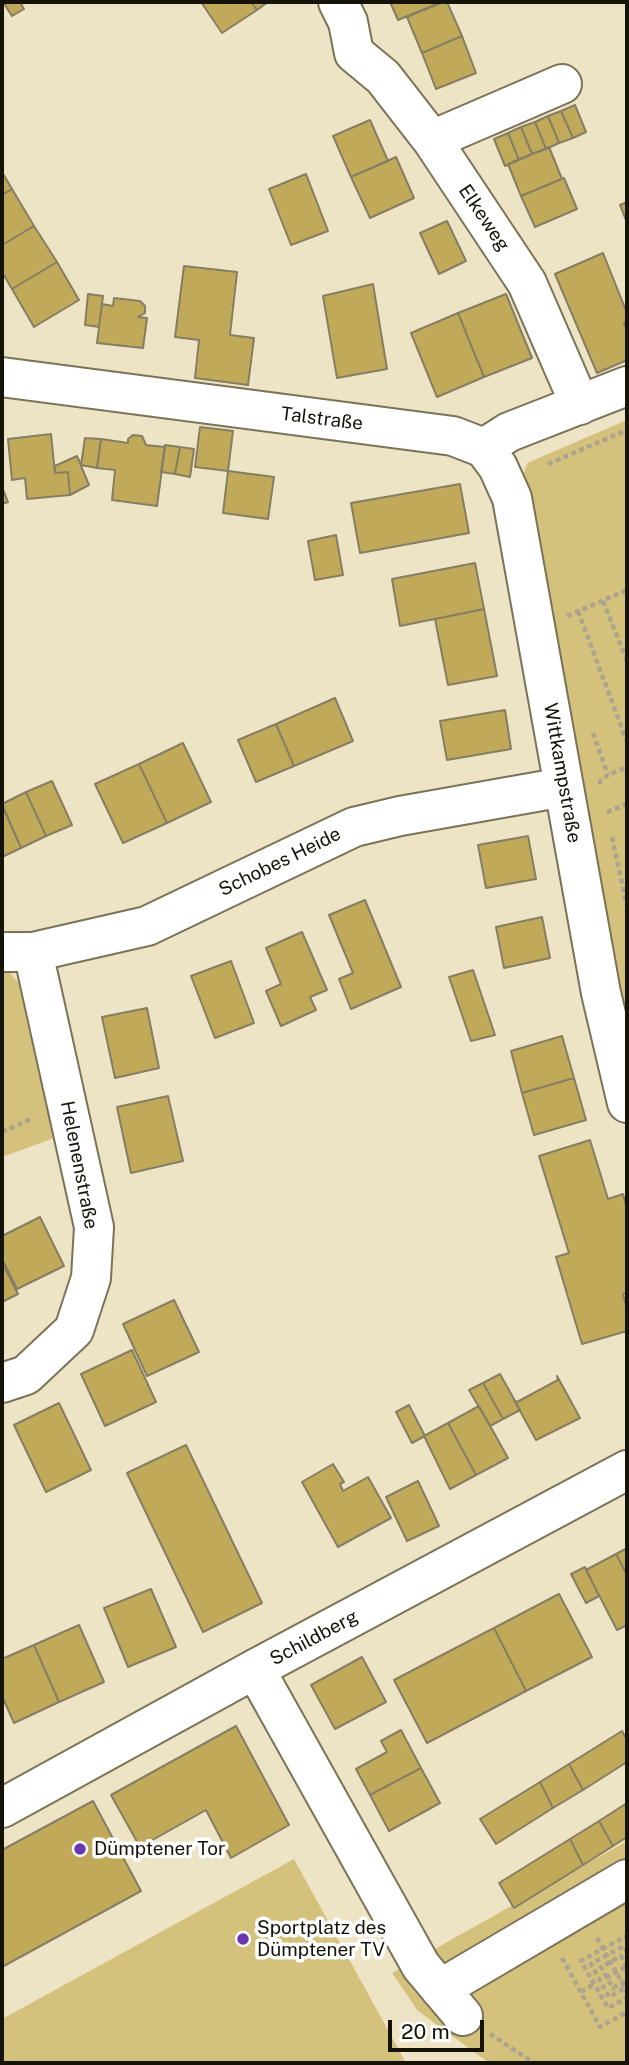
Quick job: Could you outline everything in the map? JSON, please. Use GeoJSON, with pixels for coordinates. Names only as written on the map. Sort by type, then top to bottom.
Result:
{"type":"FeatureCollection","features":[{"type":"Feature","properties":{"kind":"street","name":"Elkeweg"},"geometry":{"type":"LineString","coordinates":[[338,2],[348,22],[354,53],[383,77],[432,140],[527,284],[580,405]]}},
{"type":"Feature","properties":{"kind":"street"},"geometry":{"type":"LineString","coordinates":[[432,140],[562,84]]}},
{"type":"Feature","properties":{"kind":"street","name":"Talstraße"},"geometry":{"type":"LineString","coordinates":[[2,377],[453,436],[484,449]]}},
{"type":"Feature","properties":{"kind":"street"},"geometry":{"type":"LineString","coordinates":[[484,449],[509,432],[627,386]]}},
{"type":"Feature","properties":{"kind":"street","name":"Wittkampstraße"},"geometry":{"type":"LineString","coordinates":[[484,449],[498,467],[512,498],[601,993],[627,1103]]}},
{"type":"Feature","properties":{"kind":"street","name":"Schobes Heide"},"geometry":{"type":"LineString","coordinates":[[18,952],[147,926],[354,827],[400,816],[564,787]]}},
{"type":"Feature","properties":{"kind":"street","name":"Helenenstraße"},"geometry":{"type":"LineString","coordinates":[[2,1383],[26,1375],[74,1330],[91,1278],[94,1227],[18,952]]}},
{"type":"Feature","properties":{"kind":"street","name":"Schildberg"},"geometry":{"type":"LineString","coordinates":[[2,1808],[627,1470]]}},
{"type":"Feature","properties":{"kind":"street"},"geometry":{"type":"LineString","coordinates":[[255,1669],[421,1966],[451,2003],[627,1879]]}},
{"type":"Feature","properties":{"kind":"path"},"geometry":{"type":"LineString","coordinates":[[548,464],[627,430]]}},
{"type":"Feature","properties":{"kind":"path"},"geometry":{"type":"LineString","coordinates":[[560,619],[627,590]]}},
{"type":"Feature","properties":{"kind":"path"},"geometry":{"type":"LineString","coordinates":[[603,601],[627,661]]}},
{"type":"Feature","properties":{"kind":"path"},"geometry":{"type":"LineString","coordinates":[[578,611],[627,743]]}},
{"type":"Feature","properties":{"kind":"path"},"geometry":{"type":"LineString","coordinates":[[602,791],[600,781],[627,767]]}},
{"type":"Feature","properties":{"kind":"path"},"geometry":{"type":"LineString","coordinates":[[604,802],[607,812],[627,804]]}},
{"type":"Feature","properties":{"kind":"path"},"geometry":{"type":"LineString","coordinates":[[610,826],[627,906]]}},
{"type":"Feature","properties":{"kind":"path"},"geometry":{"type":"LineString","coordinates":[[607,1933],[597,1938],[626,1988]]}},
{"type":"Feature","properties":{"kind":"path"},"geometry":{"type":"LineString","coordinates":[[626,1988],[608,2008],[581,1961],[626,1936],[627,1939]]}},
{"type":"Feature","properties":{"kind":"path"},"geometry":{"type":"LineString","coordinates":[[626,1988],[609,1997],[592,1964],[624,1946],[627,1952]]}},
{"type":"Feature","properties":{"kind":"path"},"geometry":{"type":"LineString","coordinates":[[573,1951],[562,1958],[600,2027],[627,2012]]}},
{"type":"Feature","properties":{"kind":"path"},"geometry":{"type":"LineString","coordinates":[[581,1992],[594,1984],[601,1981],[607,1977],[627,1966],[621,1956],[601,1967],[607,1977],[613,1988],[626,1988]]}},
{"type":"Feature","properties":{"kind":"path"},"geometry":{"type":"LineString","coordinates":[[451,2003],[534,2063]]}},
{"type":"Feature","properties":{"kind":"shaded area"},"geometry":{"type":"Polygon","coordinates":[[[627,420],[627,1017],[523,476],[527,463],[627,420]]]}},
{"type":"Feature","properties":{"kind":"shaded area"},"geometry":{"type":"Polygon","coordinates":[[[2,971],[10,973],[24,989],[54,1138],[2,1157],[2,971]]]}},
{"type":"Feature","properties":{"kind":"shaded area"},"geometry":{"type":"Polygon","coordinates":[[[627,1841],[627,2063],[489,2063],[418,2011],[392,1973],[627,1841]]]}},
{"type":"Feature","properties":{"kind":"shaded area","name":"Sportplatz des Dümptener TV"},"geometry":{"type":"Polygon","coordinates":[[[294,1859],[406,2063],[2,2063],[2,2019],[294,1859]]]}},
{"type":"Feature","properties":{"kind":"building"},"geometry":{"type":"Polygon","coordinates":[[[3,2],[20,2],[24,9],[12,16],[3,2]]]}},
{"type":"Feature","properties":{"kind":"building"},"geometry":{"type":"Polygon","coordinates":[[[201,2],[251,2],[257,10],[222,33],[201,2]]]}},
{"type":"Feature","properties":{"kind":"building"},"geometry":{"type":"Polygon","coordinates":[[[251,2],[268,2],[257,10],[251,2]]]}},
{"type":"Feature","properties":{"kind":"building"},"geometry":{"type":"Polygon","coordinates":[[[390,2],[436,2],[437,4],[398,20],[390,2]]]}},
{"type":"Feature","properties":{"kind":"building"},"geometry":{"type":"Polygon","coordinates":[[[447,2],[462,36],[422,53],[407,17],[447,2]]]}},
{"type":"Feature","properties":{"kind":"building"},"geometry":{"type":"Polygon","coordinates":[[[462,36],[476,73],[436,89],[422,53],[462,36]]]}},
{"type":"Feature","properties":{"kind":"building"},"geometry":{"type":"Polygon","coordinates":[[[575,105],[586,132],[573,138],[561,111],[575,105]]]}},
{"type":"Feature","properties":{"kind":"building"},"geometry":{"type":"Polygon","coordinates":[[[561,111],[573,138],[559,143],[548,116],[561,111]]]}},
{"type":"Feature","properties":{"kind":"building"},"geometry":{"type":"Polygon","coordinates":[[[548,116],[559,143],[546,149],[535,122],[548,116]]]}},
{"type":"Feature","properties":{"kind":"building"},"geometry":{"type":"Polygon","coordinates":[[[370,120],[388,161],[351,177],[333,136],[370,120]]]}},
{"type":"Feature","properties":{"kind":"building"},"geometry":{"type":"Polygon","coordinates":[[[535,122],[546,149],[532,154],[521,127],[535,122]]]}},
{"type":"Feature","properties":{"kind":"building"},"geometry":{"type":"Polygon","coordinates":[[[521,127],[532,154],[519,160],[508,133],[521,127]]]}},
{"type":"Feature","properties":{"kind":"building"},"geometry":{"type":"Polygon","coordinates":[[[508,133],[519,160],[505,166],[494,139],[508,133]]]}},
{"type":"Feature","properties":{"kind":"building"},"geometry":{"type":"Polygon","coordinates":[[[549,147],[562,179],[521,196],[508,164],[549,147]]]}},
{"type":"Feature","properties":{"kind":"building"},"geometry":{"type":"Polygon","coordinates":[[[396,157],[414,198],[370,218],[351,177],[396,157]]]}},
{"type":"Feature","properties":{"kind":"building"},"geometry":{"type":"Polygon","coordinates":[[[2,172],[12,189],[2,195],[2,172]]]}},
{"type":"Feature","properties":{"kind":"building"},"geometry":{"type":"Polygon","coordinates":[[[306,174],[328,231],[291,245],[269,189],[306,174]]]}},
{"type":"Feature","properties":{"kind":"building"},"geometry":{"type":"Polygon","coordinates":[[[564,178],[577,209],[535,227],[521,196],[564,178]]]}},
{"type":"Feature","properties":{"kind":"building"},"geometry":{"type":"Polygon","coordinates":[[[12,189],[34,226],[2,245],[2,195],[12,189]]]}},
{"type":"Feature","properties":{"kind":"building"},"geometry":{"type":"Polygon","coordinates":[[[627,202],[627,223],[620,205],[627,202]]]}},
{"type":"Feature","properties":{"kind":"building"},"geometry":{"type":"Polygon","coordinates":[[[447,221],[466,261],[439,274],[420,233],[447,221]]]}},
{"type":"Feature","properties":{"kind":"building"},"geometry":{"type":"Polygon","coordinates":[[[34,226],[57,262],[12,289],[2,272],[2,245],[34,226]]]}},
{"type":"Feature","properties":{"kind":"building"},"geometry":{"type":"Polygon","coordinates":[[[603,253],[627,313],[627,321],[624,323],[627,331],[627,360],[597,373],[555,274],[603,253]]]}},
{"type":"Feature","properties":{"kind":"building"},"geometry":{"type":"Polygon","coordinates":[[[57,262],[79,300],[34,327],[12,289],[57,262]]]}},
{"type":"Feature","properties":{"kind":"building"},"geometry":{"type":"Polygon","coordinates":[[[184,266],[237,272],[230,335],[254,338],[248,385],[195,378],[199,340],[175,337],[184,266]]]}},
{"type":"Feature","properties":{"kind":"building"},"geometry":{"type":"Polygon","coordinates":[[[373,284],[387,369],[337,378],[323,296],[373,284]]]}},
{"type":"Feature","properties":{"kind":"building"},"geometry":{"type":"Polygon","coordinates":[[[88,294],[103,296],[99,327],[85,325],[88,294]]]}},
{"type":"Feature","properties":{"kind":"building"},"geometry":{"type":"Polygon","coordinates":[[[506,294],[532,358],[484,377],[458,313],[506,294]]]}},
{"type":"Feature","properties":{"kind":"building"},"geometry":{"type":"Polygon","coordinates":[[[114,298],[140,301],[145,306],[145,313],[138,317],[147,318],[143,348],[97,343],[102,304],[113,306],[114,298]]]}},
{"type":"Feature","properties":{"kind":"building"},"geometry":{"type":"Polygon","coordinates":[[[458,313],[484,377],[437,397],[411,333],[458,313]]]}},
{"type":"Feature","properties":{"kind":"building"},"geometry":{"type":"Polygon","coordinates":[[[200,427],[233,431],[228,471],[195,467],[200,427]]]}},
{"type":"Feature","properties":{"kind":"building"},"geometry":{"type":"Polygon","coordinates":[[[51,434],[55,473],[68,472],[70,495],[27,499],[25,478],[12,480],[8,439],[51,434]]]}},
{"type":"Feature","properties":{"kind":"building"},"geometry":{"type":"Polygon","coordinates":[[[133,435],[142,436],[146,445],[165,447],[157,506],[112,500],[115,470],[97,468],[101,439],[128,443],[128,439],[133,435]]]}},
{"type":"Feature","properties":{"kind":"building"},"geometry":{"type":"Polygon","coordinates":[[[85,438],[101,439],[97,468],[81,465],[85,438]]]}},
{"type":"Feature","properties":{"kind":"building"},"geometry":{"type":"Polygon","coordinates":[[[165,445],[180,447],[175,474],[161,472],[165,445]]]}},
{"type":"Feature","properties":{"kind":"building"},"geometry":{"type":"Polygon","coordinates":[[[180,447],[194,449],[190,477],[175,474],[180,447]]]}},
{"type":"Feature","properties":{"kind":"building"},"geometry":{"type":"Polygon","coordinates":[[[77,456],[89,485],[70,495],[68,472],[55,473],[55,466],[77,456]]]}},
{"type":"Feature","properties":{"kind":"building"},"geometry":{"type":"Polygon","coordinates":[[[228,471],[274,477],[268,519],[223,513],[228,471]]]}},
{"type":"Feature","properties":{"kind":"building"},"geometry":{"type":"Polygon","coordinates":[[[460,484],[469,533],[360,553],[351,503],[460,484]]]}},
{"type":"Feature","properties":{"kind":"building"},"geometry":{"type":"Polygon","coordinates":[[[2,487],[8,502],[2,504],[2,487]]]}},
{"type":"Feature","properties":{"kind":"building"},"geometry":{"type":"Polygon","coordinates":[[[336,535],[343,575],[315,580],[308,541],[336,535]]]}},
{"type":"Feature","properties":{"kind":"building"},"geometry":{"type":"Polygon","coordinates":[[[475,563],[484,609],[400,626],[392,579],[475,563]]]}},
{"type":"Feature","properties":{"kind":"building"},"geometry":{"type":"Polygon","coordinates":[[[484,609],[497,676],[448,685],[435,619],[484,609]]]}},
{"type":"Feature","properties":{"kind":"building"},"geometry":{"type":"Polygon","coordinates":[[[335,698],[353,741],[294,766],[276,724],[335,698]]]}},
{"type":"Feature","properties":{"kind":"building"},"geometry":{"type":"Polygon","coordinates":[[[505,710],[511,749],[447,760],[440,721],[505,710]]]}},
{"type":"Feature","properties":{"kind":"building"},"geometry":{"type":"Polygon","coordinates":[[[276,724],[294,766],[256,782],[238,740],[276,724]]]}},
{"type":"Feature","properties":{"kind":"building"},"geometry":{"type":"Polygon","coordinates":[[[183,743],[211,802],[167,823],[139,764],[183,743]]]}},
{"type":"Feature","properties":{"kind":"building"},"geometry":{"type":"Polygon","coordinates":[[[139,764],[167,823],[123,843],[95,784],[139,764]]]}},
{"type":"Feature","properties":{"kind":"building"},"geometry":{"type":"Polygon","coordinates":[[[52,781],[72,825],[46,836],[26,792],[52,781]]]}},
{"type":"Feature","properties":{"kind":"building"},"geometry":{"type":"Polygon","coordinates":[[[26,792],[46,836],[21,848],[2,804],[26,792]]]}},
{"type":"Feature","properties":{"kind":"building"},"geometry":{"type":"Polygon","coordinates":[[[2,805],[21,848],[2,857],[2,805]]]}},
{"type":"Feature","properties":{"kind":"building"},"geometry":{"type":"Polygon","coordinates":[[[528,836],[536,879],[486,888],[478,845],[528,836]]]}},
{"type":"Feature","properties":{"kind":"building"},"geometry":{"type":"Polygon","coordinates":[[[365,900],[401,987],[351,1009],[339,979],[353,973],[329,915],[365,900]]]}},
{"type":"Feature","properties":{"kind":"building"},"geometry":{"type":"Polygon","coordinates":[[[542,917],[550,958],[504,968],[496,927],[542,917]]]}},
{"type":"Feature","properties":{"kind":"building"},"geometry":{"type":"Polygon","coordinates":[[[302,932],[327,990],[310,997],[316,1010],[281,1026],[266,991],[281,984],[266,948],[302,932]]]}},
{"type":"Feature","properties":{"kind":"building"},"geometry":{"type":"Polygon","coordinates":[[[231,961],[254,1023],[215,1038],[191,976],[231,961]]]}},
{"type":"Feature","properties":{"kind":"building"},"geometry":{"type":"Polygon","coordinates":[[[473,970],[495,1035],[471,1041],[449,977],[473,970]]]}},
{"type":"Feature","properties":{"kind":"building"},"geometry":{"type":"Polygon","coordinates":[[[147,1008],[159,1068],[115,1078],[102,1017],[147,1008]]]}},
{"type":"Feature","properties":{"kind":"building"},"geometry":{"type":"Polygon","coordinates":[[[562,1036],[574,1078],[522,1093],[511,1051],[562,1036]]]}},
{"type":"Feature","properties":{"kind":"building"},"geometry":{"type":"Polygon","coordinates":[[[574,1078],[586,1120],[534,1135],[522,1093],[574,1078]]]}},
{"type":"Feature","properties":{"kind":"building"},"geometry":{"type":"Polygon","coordinates":[[[168,1096],[183,1161],[131,1173],[117,1107],[168,1096]]]}},
{"type":"Feature","properties":{"kind":"building"},"geometry":{"type":"Polygon","coordinates":[[[590,1140],[608,1199],[623,1194],[627,1209],[627,1293],[623,1294],[627,1309],[627,1331],[582,1344],[556,1257],[569,1253],[539,1156],[590,1140]]]}},
{"type":"Feature","properties":{"kind":"building"},"geometry":{"type":"Polygon","coordinates":[[[40,1217],[64,1266],[17,1289],[2,1259],[2,1236],[40,1217]]]}},
{"type":"Feature","properties":{"kind":"building"},"geometry":{"type":"Polygon","coordinates":[[[2,1262],[18,1294],[2,1302],[2,1262]]]}},
{"type":"Feature","properties":{"kind":"building"},"geometry":{"type":"Polygon","coordinates":[[[174,1300],[199,1352],[147,1376],[123,1324],[174,1300]]]}},
{"type":"Feature","properties":{"kind":"building"},"geometry":{"type":"Polygon","coordinates":[[[132,1350],[156,1402],[105,1426],[81,1374],[132,1350]]]}},
{"type":"Feature","properties":{"kind":"building"},"geometry":{"type":"Polygon","coordinates":[[[500,1374],[520,1410],[503,1419],[483,1383],[500,1374]]]}},
{"type":"Feature","properties":{"kind":"building"},"geometry":{"type":"Polygon","coordinates":[[[557,1376],[580,1418],[536,1440],[514,1400],[517,1402],[558,1380],[557,1376]]]}},
{"type":"Feature","properties":{"kind":"building"},"geometry":{"type":"Polygon","coordinates":[[[483,1383],[503,1419],[490,1426],[469,1390],[483,1383]]]}},
{"type":"Feature","properties":{"kind":"building"},"geometry":{"type":"Polygon","coordinates":[[[59,1403],[91,1470],[46,1492],[14,1425],[59,1403]]]}},
{"type":"Feature","properties":{"kind":"building"},"geometry":{"type":"Polygon","coordinates":[[[409,1405],[425,1436],[412,1443],[396,1412],[409,1405]]]}},
{"type":"Feature","properties":{"kind":"building"},"geometry":{"type":"Polygon","coordinates":[[[479,1406],[508,1458],[476,1475],[448,1423],[479,1406]]]}},
{"type":"Feature","properties":{"kind":"building"},"geometry":{"type":"Polygon","coordinates":[[[448,1423],[476,1475],[450,1489],[424,1436],[448,1423]]]}},
{"type":"Feature","properties":{"kind":"building"},"geometry":{"type":"Polygon","coordinates":[[[186,1445],[262,1603],[203,1632],[127,1473],[186,1445]]]}},
{"type":"Feature","properties":{"kind":"building"},"geometry":{"type":"Polygon","coordinates":[[[333,1464],[344,1482],[340,1484],[343,1491],[368,1477],[391,1518],[338,1547],[302,1482],[333,1464]]]}},
{"type":"Feature","properties":{"kind":"building"},"geometry":{"type":"Polygon","coordinates":[[[418,1481],[439,1526],[407,1541],[386,1497],[418,1481]]]}},
{"type":"Feature","properties":{"kind":"building"},"geometry":{"type":"Polygon","coordinates":[[[627,1548],[627,1575],[616,1554],[627,1548]]]}},
{"type":"Feature","properties":{"kind":"building"},"geometry":{"type":"Polygon","coordinates":[[[616,1554],[627,1575],[627,1625],[617,1630],[586,1570],[616,1554]]]}},
{"type":"Feature","properties":{"kind":"building"},"geometry":{"type":"Polygon","coordinates":[[[585,1567],[599,1596],[586,1603],[571,1574],[585,1567]]]}},
{"type":"Feature","properties":{"kind":"building"},"geometry":{"type":"Polygon","coordinates":[[[151,1589],[176,1647],[128,1667],[104,1608],[151,1589]]]}},
{"type":"Feature","properties":{"kind":"building"},"geometry":{"type":"Polygon","coordinates":[[[559,1594],[592,1657],[526,1691],[494,1628],[559,1594]]]}},
{"type":"Feature","properties":{"kind":"building"},"geometry":{"type":"Polygon","coordinates":[[[79,1625],[104,1682],[59,1702],[34,1645],[79,1625]]]}},
{"type":"Feature","properties":{"kind":"building"},"geometry":{"type":"Polygon","coordinates":[[[494,1628],[526,1691],[427,1743],[394,1680],[494,1628]]]}},
{"type":"Feature","properties":{"kind":"building"},"geometry":{"type":"Polygon","coordinates":[[[34,1645],[59,1702],[14,1723],[2,1696],[2,1659],[34,1645]]]}},
{"type":"Feature","properties":{"kind":"building"},"geometry":{"type":"Polygon","coordinates":[[[362,1657],[386,1702],[335,1729],[311,1685],[362,1657]]]}},
{"type":"Feature","properties":{"kind":"building"},"geometry":{"type":"Polygon","coordinates":[[[236,1726],[289,1825],[231,1858],[206,1810],[140,1847],[111,1795],[236,1726]]]}},
{"type":"Feature","properties":{"kind":"building"},"geometry":{"type":"Polygon","coordinates":[[[401,1730],[421,1768],[370,1795],[356,1769],[387,1752],[381,1741],[401,1730]]]}},
{"type":"Feature","properties":{"kind":"building"},"geometry":{"type":"Polygon","coordinates":[[[622,1731],[627,1740],[627,1762],[583,1790],[569,1764],[622,1731]]]}},
{"type":"Feature","properties":{"kind":"building"},"geometry":{"type":"Polygon","coordinates":[[[569,1764],[583,1790],[553,1808],[540,1782],[569,1764]]]}},
{"type":"Feature","properties":{"kind":"building"},"geometry":{"type":"Polygon","coordinates":[[[421,1768],[440,1803],[389,1831],[370,1795],[421,1768]]]}},
{"type":"Feature","properties":{"kind":"building"},"geometry":{"type":"Polygon","coordinates":[[[540,1782],[553,1808],[496,1844],[480,1819],[540,1782]]]}},
{"type":"Feature","properties":{"kind":"building"},"geometry":{"type":"Polygon","coordinates":[[[93,1801],[141,1891],[2,1967],[2,1850],[93,1801]]]}},
{"type":"Feature","properties":{"kind":"building"},"geometry":{"type":"Polygon","coordinates":[[[627,1803],[627,1837],[613,1846],[599,1821],[627,1803]]]}},
{"type":"Feature","properties":{"kind":"building"},"geometry":{"type":"Polygon","coordinates":[[[599,1821],[613,1846],[583,1865],[570,1839],[599,1821]]]}},
{"type":"Feature","properties":{"kind":"building"},"geometry":{"type":"Polygon","coordinates":[[[570,1839],[583,1865],[514,1908],[499,1883],[570,1839]]]}},
{"type":"Feature","properties":{"kind":"place","name":"Dümptener Tor"},"geometry":{"type":"Point","coordinates":[80,1849]}},
{"type":"Feature","properties":{"kind":"place","name":"Sportplatz des Dümptener TV"},"geometry":{"type":"Point","coordinates":[243,1939]}}]}
